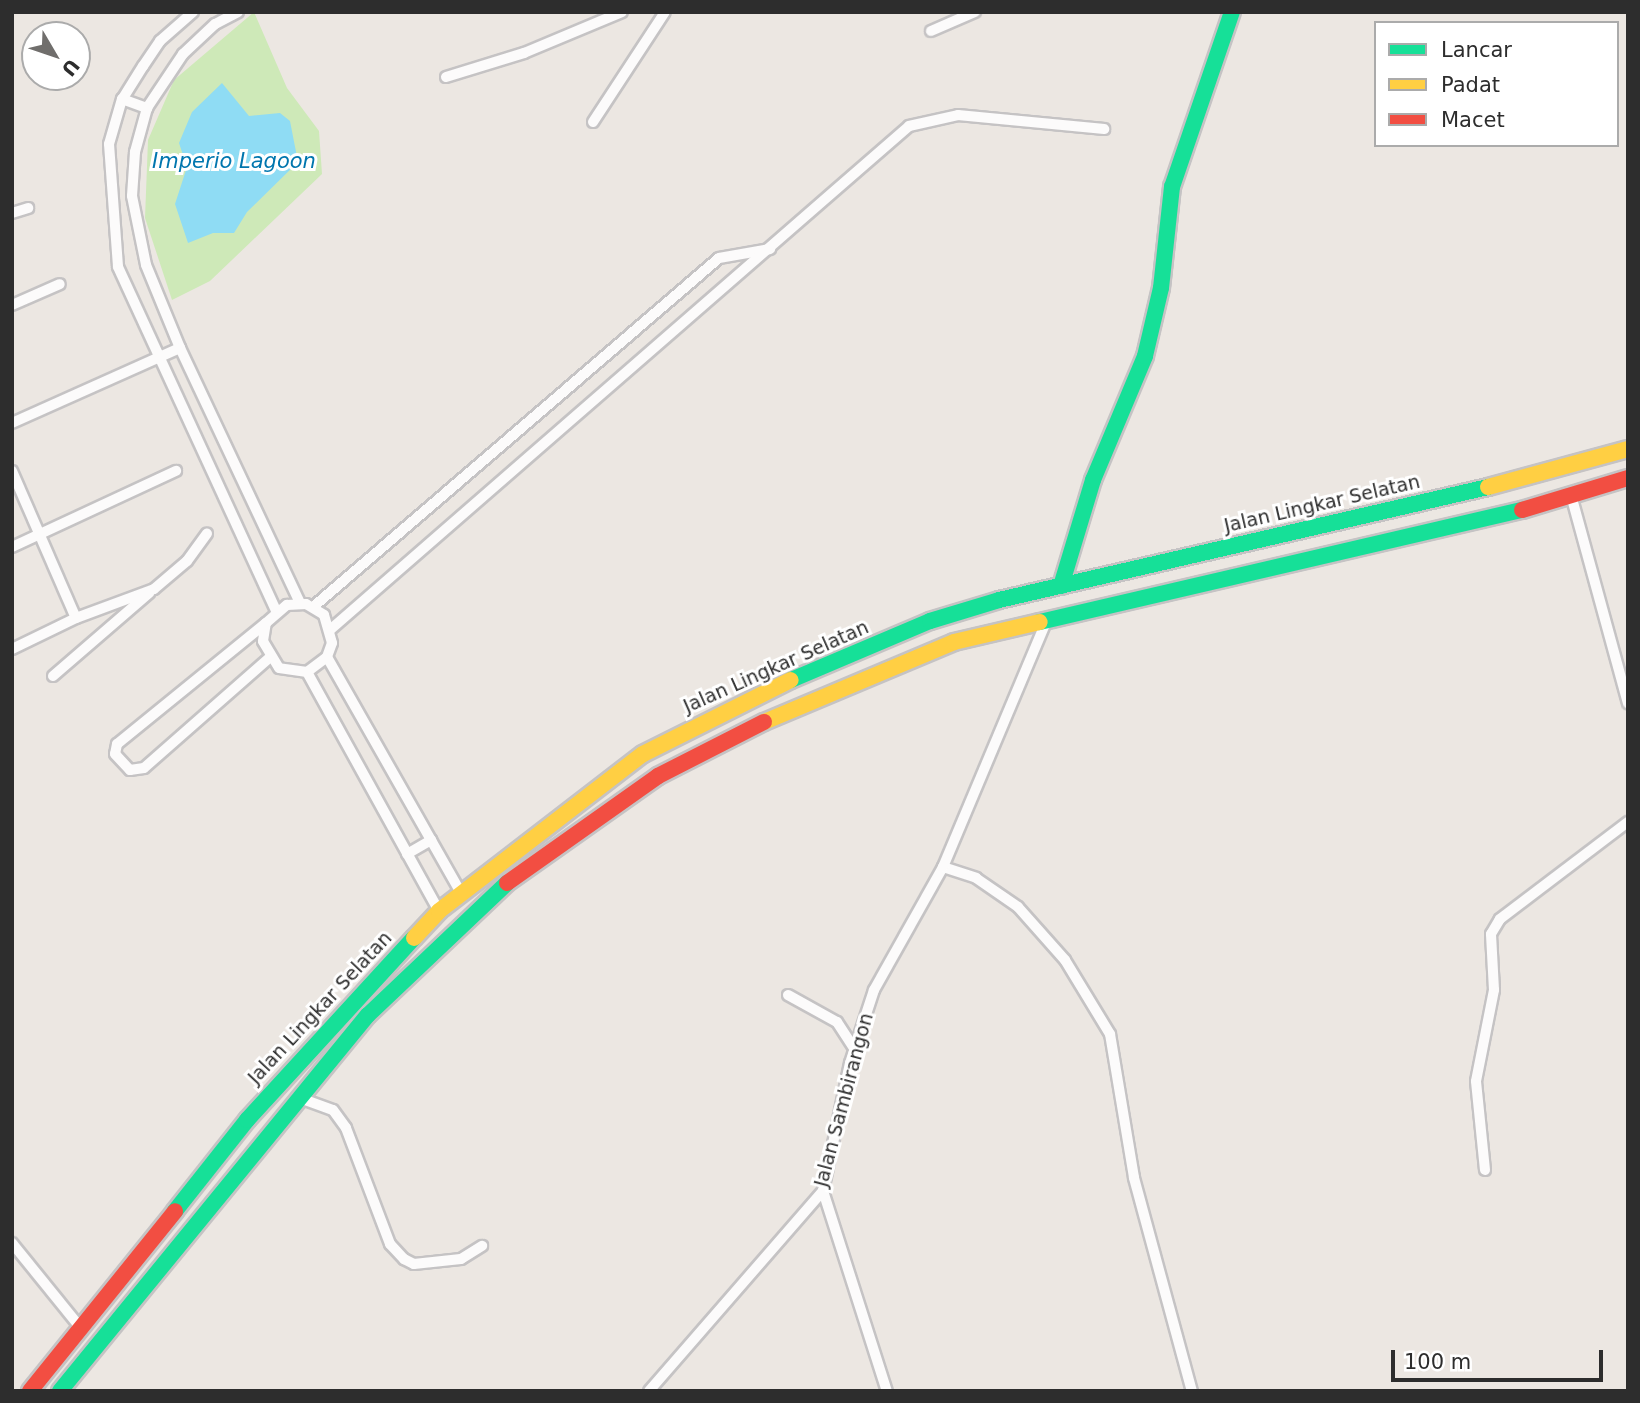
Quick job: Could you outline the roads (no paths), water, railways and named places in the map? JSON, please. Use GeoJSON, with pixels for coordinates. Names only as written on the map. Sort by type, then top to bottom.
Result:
{"type":"FeatureCollection","features":[{"type":"Feature","properties":{"kind":"main road"},"geometry":{"type":"LineString","coordinates":[[1060,586],[1093,480],[1145,356],[1161,288],[1172,187],[1232,12]]}},
{"type":"Feature","properties":{"kind":"main road","name":"Jalan Lingkar Selatan"},"geometry":{"type":"LineString","coordinates":[[30,1391],[247,1120],[439,911],[460,891],[643,754],[751,697],[930,621],[1060,586],[1520,480],[1628,449]]}},
{"type":"Feature","properties":{"kind":"main road","name":"Jalan Lingkar Selatan"},"geometry":{"type":"LineString","coordinates":[[60,1391],[297,1097],[452,930],[609,808],[734,735],[954,642],[1048,617],[1230,578],[1571,495],[1628,478]]}},
{"type":"Feature","properties":{"kind":"main road"},"geometry":{"type":"LineString","coordinates":[[1226,548],[1230,578]]}},
{"type":"Feature","properties":{"kind":"main road"},"geometry":{"type":"LineString","coordinates":[[594,789],[609,808]]}},
{"type":"Feature","properties":{"kind":"main road"},"geometry":{"type":"LineString","coordinates":[[247,1120],[265,1135]]}},
{"type":"Feature","properties":{"kind":"street"},"geometry":{"type":"LineString","coordinates":[[193,12],[160,41],[122,99],[108,144],[118,267],[276,611]]}},
{"type":"Feature","properties":{"kind":"street"},"geometry":{"type":"LineString","coordinates":[[238,12],[215,24],[183,54],[146,108],[135,152],[132,196],[146,265],[180,348],[300,603]]}},
{"type":"Feature","properties":{"kind":"street"},"geometry":{"type":"LineString","coordinates":[[446,77],[524,53],[621,12]]}},
{"type":"Feature","properties":{"kind":"street"},"geometry":{"type":"LineString","coordinates":[[593,122],[665,12]]}},
{"type":"Feature","properties":{"kind":"street"},"geometry":{"type":"LineString","coordinates":[[931,31],[975,12]]}},
{"type":"Feature","properties":{"kind":"street"},"geometry":{"type":"LineString","coordinates":[[122,99],[146,108]]}},
{"type":"Feature","properties":{"kind":"street"},"geometry":{"type":"LineString","coordinates":[[460,891],[327,657],[331,629],[918,121],[958,115],[1104,128]]}},
{"type":"Feature","properties":{"kind":"street"},"geometry":{"type":"LineString","coordinates":[[12,213],[27,208]]}},
{"type":"Feature","properties":{"kind":"street"},"geometry":{"type":"LineString","coordinates":[[313,607],[719,258],[770,249]]}},
{"type":"Feature","properties":{"kind":"street"},"geometry":{"type":"LineString","coordinates":[[12,305],[60,284]]}},
{"type":"Feature","properties":{"kind":"street"},"geometry":{"type":"LineString","coordinates":[[12,423],[180,348]]}},
{"type":"Feature","properties":{"kind":"street"},"geometry":{"type":"LineString","coordinates":[[12,471],[76,618]]}},
{"type":"Feature","properties":{"kind":"street"},"geometry":{"type":"LineString","coordinates":[[12,547],[176,471]]}},
{"type":"Feature","properties":{"kind":"street"},"geometry":{"type":"LineString","coordinates":[[1571,495],[1628,704]]}},
{"type":"Feature","properties":{"kind":"street"},"geometry":{"type":"LineString","coordinates":[[53,676],[187,561],[207,533]]}},
{"type":"Feature","properties":{"kind":"street"},"geometry":{"type":"LineString","coordinates":[[12,649],[76,618],[154,589]]}},
{"type":"Feature","properties":{"kind":"street"},"geometry":{"type":"LineString","coordinates":[[269,658],[144,768],[130,770],[115,754],[117,744],[266,623],[276,611],[300,603],[313,607],[331,629]]}},
{"type":"Feature","properties":{"kind":"street","name":"Jalan Sambirangon"},"geometry":{"type":"LineString","coordinates":[[649,1391],[823,1191],[854,1048],[874,990],[943,867],[1048,617]]}},
{"type":"Feature","properties":{"kind":"street"},"geometry":{"type":"LineString","coordinates":[[266,623],[263,641],[269,658],[286,670],[307,672],[327,657]]}},
{"type":"Feature","properties":{"kind":"street"},"geometry":{"type":"LineString","coordinates":[[307,672],[439,911]]}},
{"type":"Feature","properties":{"kind":"street"},"geometry":{"type":"LineString","coordinates":[[1485,1170],[1476,1081],[1494,990],[1491,934],[1500,919],[1628,822]]}},
{"type":"Feature","properties":{"kind":"street"},"geometry":{"type":"LineString","coordinates":[[407,854],[431,840]]}},
{"type":"Feature","properties":{"kind":"street"},"geometry":{"type":"LineString","coordinates":[[943,867],[976,878],[1018,907],[1065,960],[1110,1034],[1135,1178],[1192,1391]]}},
{"type":"Feature","properties":{"kind":"street"},"geometry":{"type":"LineString","coordinates":[[788,995],[837,1022],[854,1048]]}},
{"type":"Feature","properties":{"kind":"street"},"geometry":{"type":"LineString","coordinates":[[297,1097],[333,1110],[346,1128],[390,1244],[404,1259],[414,1264],[461,1259],[482,1246]]}},
{"type":"Feature","properties":{"kind":"street"},"geometry":{"type":"LineString","coordinates":[[823,1191],[887,1391]]}},
{"type":"Feature","properties":{"kind":"street"},"geometry":{"type":"LineString","coordinates":[[12,1243],[80,1327]]}},
{"type":"Feature","properties":{"kind":"water","name":"Imperio Lagoon"},"geometry":{"type":"Polygon","coordinates":[[[222,83],[249,116],[280,113],[290,121],[298,162],[247,212],[234,233],[213,233],[188,243],[175,204],[187,167],[179,143],[192,112],[222,83]]]}}]}
